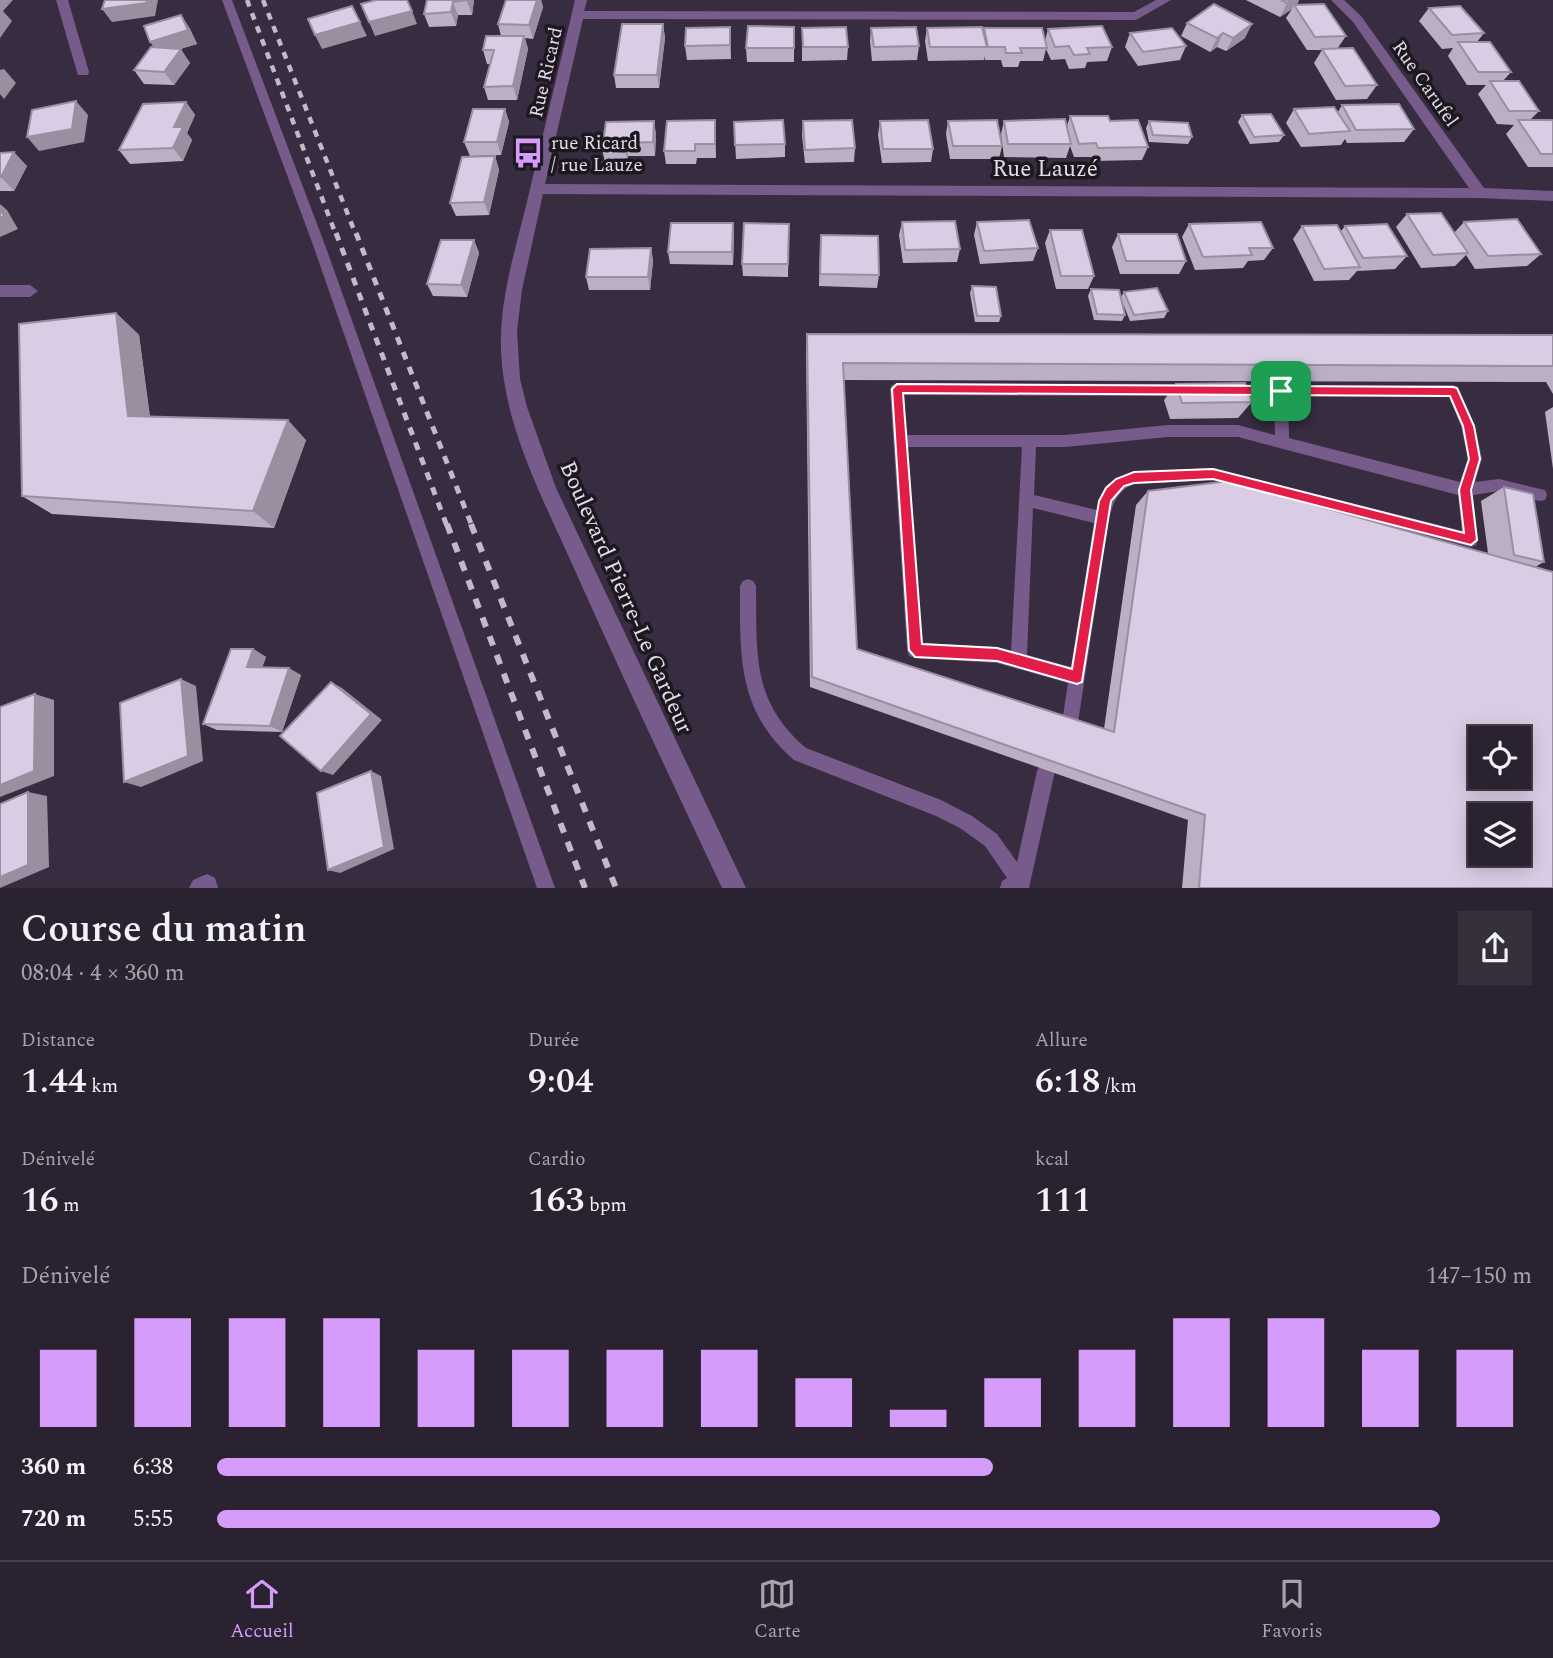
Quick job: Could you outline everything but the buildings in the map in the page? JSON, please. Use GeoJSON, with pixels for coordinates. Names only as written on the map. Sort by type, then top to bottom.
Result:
{"type":"FeatureCollection","features":[{"type":"Feature","properties":{"kind":"street"},"geometry":{"type":"LineString","coordinates":[[62,0],[83,72]]}},
{"type":"Feature","properties":{"kind":"street","name":"Rue Ricard"},"geometry":{"type":"LineString","coordinates":[[511,317],[537,189],[581,0]]}},
{"type":"Feature","properties":{"kind":"street"},"geometry":{"type":"LineString","coordinates":[[578,15],[1136,16],[1165,0]]}},
{"type":"Feature","properties":{"kind":"street","name":"Rue Carufel"},"geometry":{"type":"LineString","coordinates":[[1337,0],[1357,19],[1480,193]]}},
{"type":"Feature","properties":{"kind":"street","name":"Rue Lauzé"},"geometry":{"type":"LineString","coordinates":[[537,189],[1480,193],[1553,196]]}},
{"type":"Feature","properties":{"kind":"street"},"geometry":{"type":"LineString","coordinates":[[0,291],[30,290]]}},
{"type":"Feature","properties":{"kind":"street","name":"Boulevard Pierre-Le Gardeur"},"geometry":{"type":"LineString","coordinates":[[511,317],[511,369],[528,438],[615,637],[734,888]]}},
{"type":"Feature","properties":{"kind":"lane"},"geometry":{"type":"LineString","coordinates":[[227,0],[319,245],[546,888]]}},
{"type":"Feature","properties":{"kind":"lane"},"geometry":{"type":"LineString","coordinates":[[1069,729],[1102,518],[1110,492],[1120,483],[1134,478],[1213,474],[1472,546],[1465,490],[1475,459],[1468,426],[1453,391],[897,389],[915,650],[997,655],[1077,677]]}},
{"type":"Feature","properties":{"kind":"lane"},"geometry":{"type":"LineString","coordinates":[[1281,391],[1282,442]]}},
{"type":"Feature","properties":{"kind":"lane"},"geometry":{"type":"LineString","coordinates":[[899,441],[1065,441],[1168,431],[1238,431],[1465,490],[1499,485],[1540,495]]}},
{"type":"Feature","properties":{"kind":"lane"},"geometry":{"type":"LineString","coordinates":[[1019,660],[1029,441]]}},
{"type":"Feature","properties":{"kind":"lane"},"geometry":{"type":"LineString","coordinates":[[1027,500],[1102,518]]}},
{"type":"Feature","properties":{"kind":"lane"},"geometry":{"type":"LineString","coordinates":[[748,586],[750,670],[753,686],[770,723],[791,748],[800,754],[941,809],[966,822],[990,839],[1018,885]]}},
{"type":"Feature","properties":{"kind":"lane"},"geometry":{"type":"LineString","coordinates":[[1018,885],[1046,771]]}},
{"type":"Feature","properties":{"kind":"railway"},"geometry":{"type":"LineString","coordinates":[[247,0],[336,235]]}},
{"type":"Feature","properties":{"kind":"railway"},"geometry":{"type":"LineString","coordinates":[[263,0],[356,235]]}},
{"type":"Feature","properties":{"kind":"railway"},"geometry":{"type":"LineString","coordinates":[[336,233],[447,526]]}},
{"type":"Feature","properties":{"kind":"railway"},"geometry":{"type":"LineString","coordinates":[[356,233],[472,526]]}},
{"type":"Feature","properties":{"kind":"railway"},"geometry":{"type":"LineString","coordinates":[[447,524],[585,888]]}},
{"type":"Feature","properties":{"kind":"railway"},"geometry":{"type":"LineString","coordinates":[[471,524],[616,888]]}},
{"type":"Feature","properties":{"kind":"place","name":"rue Ricard / rue Lauze"},"geometry":{"type":"Point","coordinates":[528,153]}},
{"type":"Feature","properties":{"kind":"route"},"geometry":{"type":"LineString","coordinates":[[897,389],[1281,391],[1453,391],[1465,415],[1475,459],[1465,490],[1471,540],[1213,474],[1134,478],[1120,483],[1105,501],[1077,677],[997,655],[915,650],[897,389]]}}]}
